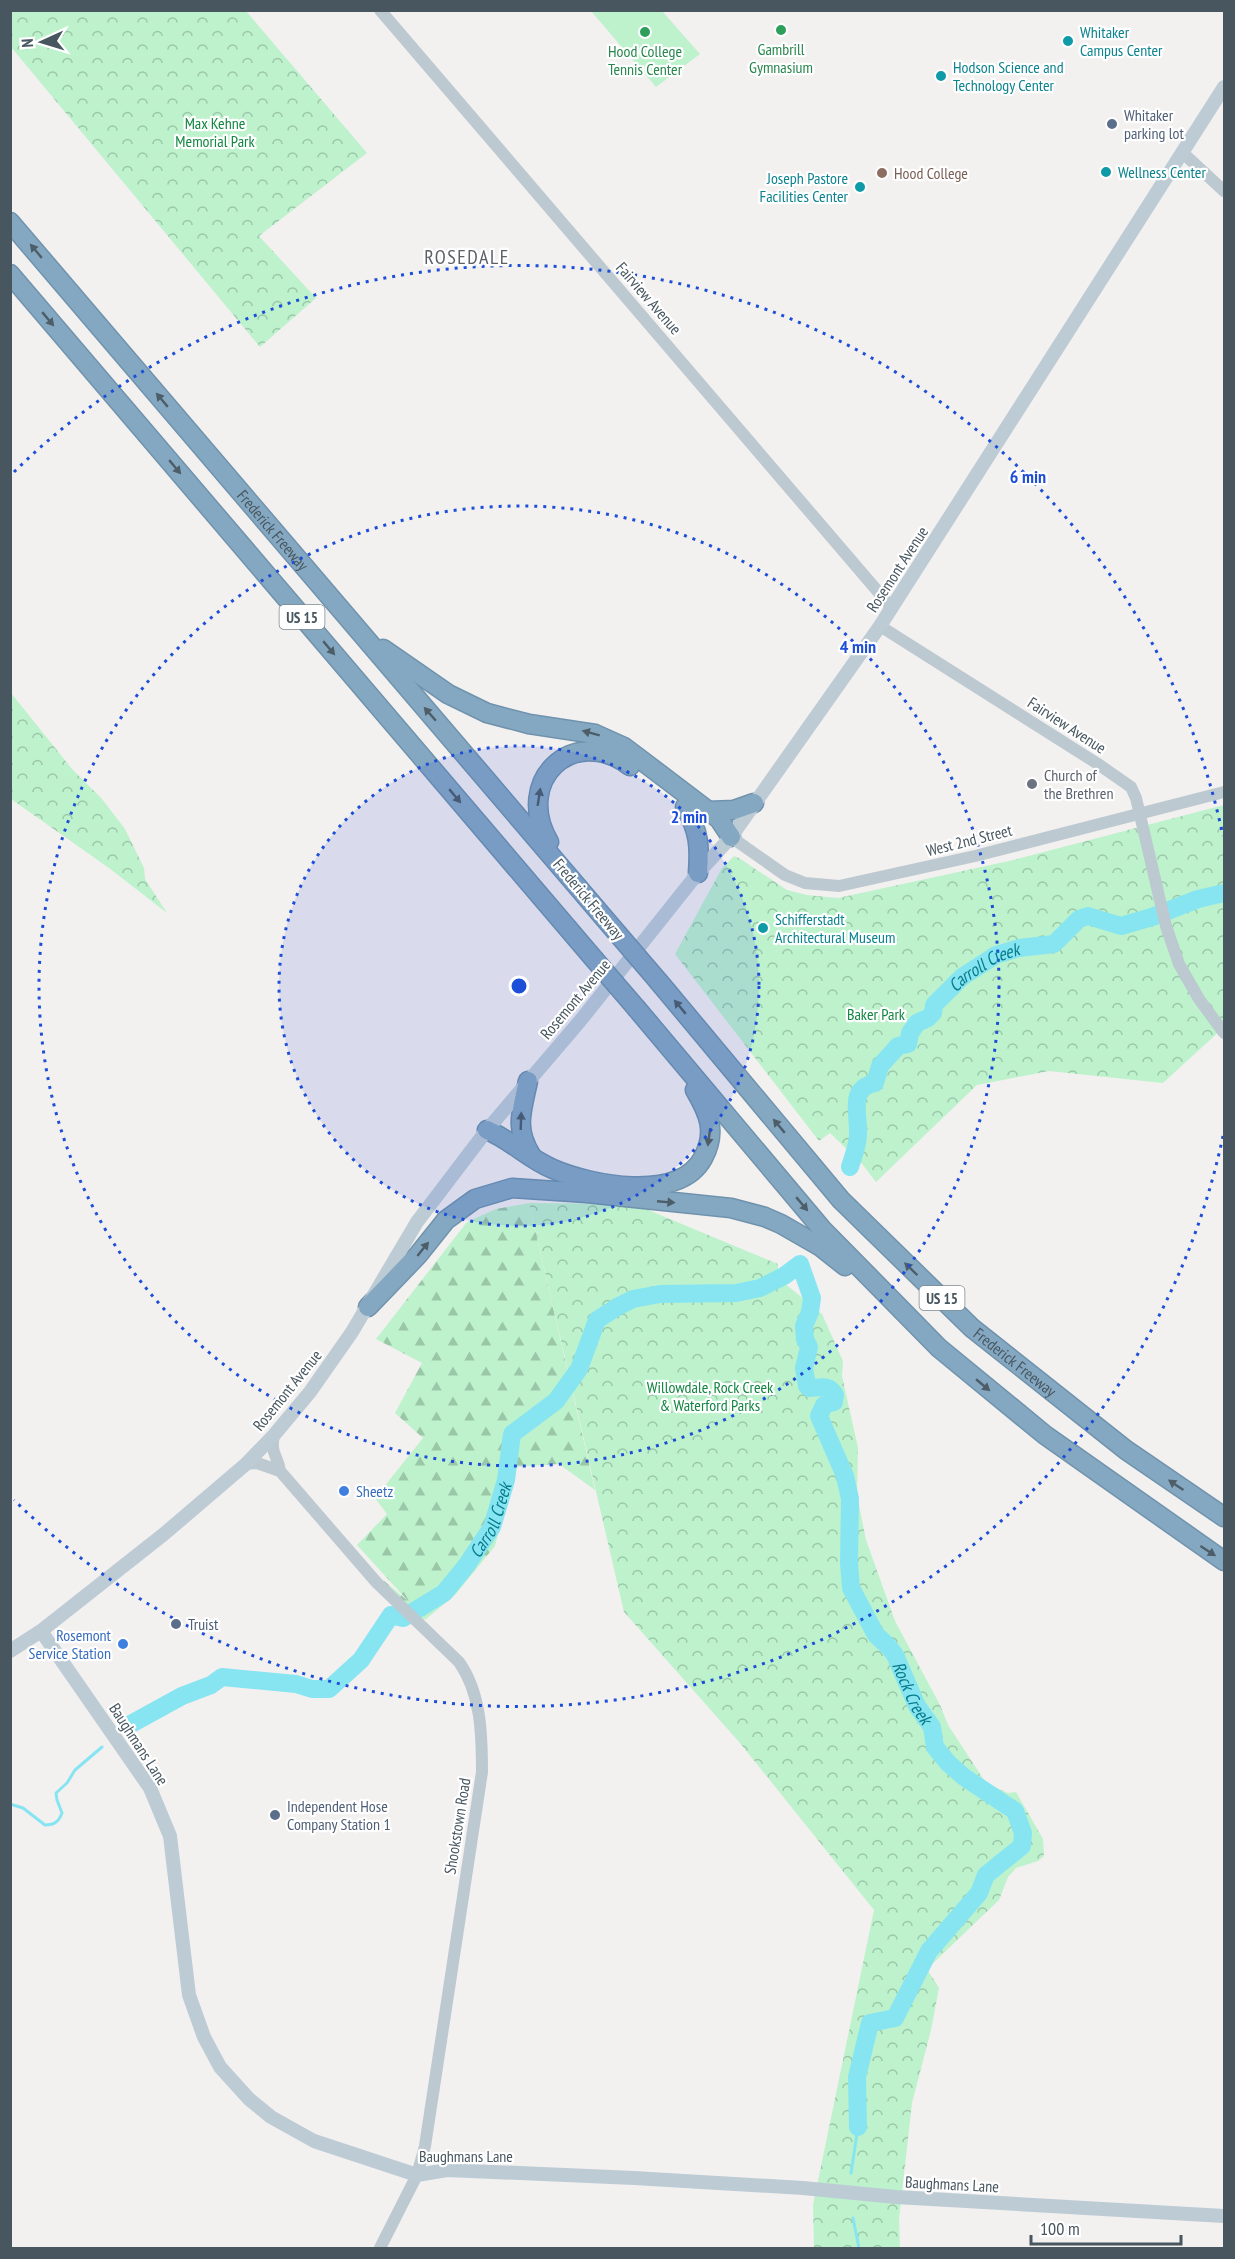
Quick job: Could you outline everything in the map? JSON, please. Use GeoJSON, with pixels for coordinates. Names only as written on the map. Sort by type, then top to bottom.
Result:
{"type":"FeatureCollection","features":[{"type":"Feature","properties":{"kind":"highway","name":"Frederick Freeway"},"geometry":{"type":"LineString","coordinates":[[10,222],[565,869],[841,1200],[972,1328],[1126,1450],[1224,1517]]}},
{"type":"Feature","properties":{"kind":"highway","name":"Frederick Freeway"},"geometry":{"type":"LineString","coordinates":[[10,274],[822,1229],[939,1348],[1044,1435],[1224,1561]]}},
{"type":"Feature","properties":{"kind":"highway"},"geometry":{"type":"LineString","coordinates":[[364,637],[392,654],[447,694],[487,713],[529,724],[583,731],[609,739],[624,747],[719,819],[731,837]]}},
{"type":"Feature","properties":{"kind":"highway"},"geometry":{"type":"LineString","coordinates":[[565,869],[539,823],[537,799],[540,788],[552,768],[572,754],[595,751],[620,758],[685,807],[731,837]]}},
{"type":"Feature","properties":{"kind":"highway"},"geometry":{"type":"LineString","coordinates":[[709,812],[734,810],[754,803]]}},
{"type":"Feature","properties":{"kind":"highway"},"geometry":{"type":"LineString","coordinates":[[685,807],[695,823],[699,841],[698,873]]}},
{"type":"Feature","properties":{"kind":"highway"},"geometry":{"type":"LineString","coordinates":[[487,1130],[505,1138],[534,1159],[553,1169],[599,1184],[632,1186],[659,1184],[680,1179],[702,1161],[711,1129],[708,1111],[656,1031]]}},
{"type":"Feature","properties":{"kind":"highway"},"geometry":{"type":"LineString","coordinates":[[528,1081],[519,1126],[525,1146],[534,1159]]}},
{"type":"Feature","properties":{"kind":"highway"},"geometry":{"type":"LineString","coordinates":[[487,1130],[517,1161],[537,1173],[587,1192]]}},
{"type":"Feature","properties":{"kind":"highway"},"geometry":{"type":"LineString","coordinates":[[368,1307],[418,1255],[446,1220],[475,1199],[512,1188],[587,1192],[730,1208],[765,1217],[781,1224],[828,1252],[897,1315],[939,1348]]}},
{"type":"Feature","properties":{"kind":"main road","name":"Rosemont Avenue"},"geometry":{"type":"LineString","coordinates":[[10,1651],[41,1631],[164,1534],[246,1464],[274,1435],[317,1382],[368,1307],[417,1222],[487,1130],[580,1021],[698,873],[731,837],[880,626],[1224,87]]}},
{"type":"Feature","properties":{"kind":"main road","name":"Baughmans Lane"},"geometry":{"type":"LineString","coordinates":[[41,1631],[150,1788],[170,1836],[189,1995],[204,2037],[220,2067],[249,2099],[272,2117],[314,2141],[417,2175],[447,2170],[634,2178],[803,2188],[896,2197],[1224,2216]]}},
{"type":"Feature","properties":{"kind":"street","name":"Fairview Avenue"},"geometry":{"type":"LineString","coordinates":[[380,10],[892,608]]}},
{"type":"Feature","properties":{"kind":"street"},"geometry":{"type":"LineString","coordinates":[[1182,153],[1224,191]]}},
{"type":"Feature","properties":{"kind":"street","name":"Fairview Avenue"},"geometry":{"type":"LineString","coordinates":[[880,626],[1131,787],[1136,798],[1138,814],[1167,926],[1187,982],[1224,1033]]}},
{"type":"Feature","properties":{"kind":"street","name":"West 2nd Street"},"geometry":{"type":"LineString","coordinates":[[731,837],[784,875],[805,883],[838,886],[964,858],[1224,792]]}},
{"type":"Feature","properties":{"kind":"street","name":"Shookstown Road"},"geometry":{"type":"LineString","coordinates":[[274,1435],[272,1450],[280,1471],[378,1583],[459,1662],[469,1676],[476,1698],[482,1747],[482,1772],[425,2146],[417,2175],[380,2248]]}},
{"type":"Feature","properties":{"kind":"street"},"geometry":{"type":"LineString","coordinates":[[246,1464],[257,1463],[280,1471]]}},
{"type":"Feature","properties":{"kind":"green space","name":"Max Kehne Memorial Park"},"geometry":{"type":"Polygon","coordinates":[[[10,11],[246,11],[367,153],[259,236],[316,298],[260,347],[11,47],[10,11]]]}},
{"type":"Feature","properties":{"kind":"green space","name":"Hood College Tennis Center"},"geometry":{"type":"Polygon","coordinates":[[[591,11],[662,11],[700,54],[656,87],[591,11]]]}},
{"type":"Feature","properties":{"kind":"green space"},"geometry":{"type":"Polygon","coordinates":[[[11,693],[72,769],[102,799],[125,829],[144,868],[145,879],[167,913],[109,868],[11,799],[11,693]]]}},
{"type":"Feature","properties":{"kind":"green space","name":"Baker Park"},"geometry":{"type":"Polygon","coordinates":[[[1224,805],[1224,1027],[1163,1083],[1049,1071],[977,1085],[876,1182],[863,1165],[830,1133],[819,1141],[675,954],[722,868],[734,856],[787,890],[807,895],[838,898],[1009,861],[1224,805]]]}},
{"type":"Feature","properties":{"kind":"green space"},"geometry":{"type":"Polygon","coordinates":[[[529,1203],[595,1490],[559,1464],[515,1467],[495,1546],[455,1595],[426,1619],[416,1620],[351,1553],[408,1601],[357,1545],[387,1514],[375,1498],[423,1438],[395,1413],[422,1363],[376,1339],[467,1222],[496,1209],[529,1203]]]}},
{"type":"Feature","properties":{"kind":"green space","name":"Willowdale, Rock Creek & Waterford Parks"},"geometry":{"type":"Polygon","coordinates":[[[529,1203],[634,1204],[778,1264],[778,1278],[822,1314],[843,1361],[842,1376],[858,1448],[857,1495],[866,1540],[895,1621],[940,1705],[948,1725],[986,1783],[1008,1793],[1016,1792],[1043,1839],[1044,1856],[1038,1861],[1016,1868],[1008,1877],[999,1900],[927,1969],[939,1988],[931,2030],[912,2103],[899,2219],[900,2248],[814,2248],[813,2205],[874,1910],[740,1743],[624,1612],[529,1203]]]}},
{"type":"Feature","properties":{"kind":"waterway","name":"Carroll Creek"},"geometry":{"type":"LineString","coordinates":[[850,1167],[857,1143],[857,1103],[861,1090],[875,1083],[880,1066],[898,1046],[908,1044],[910,1033],[917,1023],[933,1013],[934,1005],[962,977],[996,955],[1019,948],[1054,944],[1079,919],[1088,916],[1121,926],[1198,899],[1224,893]]}},
{"type":"Feature","properties":{"kind":"waterway","name":"Rock Creek"},"geometry":{"type":"LineString","coordinates":[[131,1724],[182,1696],[211,1685],[222,1677],[296,1684],[312,1689],[329,1689],[361,1660],[391,1615],[403,1618],[444,1593],[466,1566],[492,1527],[506,1480],[512,1434],[556,1401],[579,1369],[597,1320],[633,1299],[660,1294],[736,1293],[760,1288],[784,1276],[800,1264],[812,1298],[810,1312],[804,1326],[805,1339],[809,1347],[804,1368],[807,1386],[827,1388],[835,1395],[834,1402],[824,1405],[819,1416],[845,1476],[850,1499],[851,1588],[876,1635],[895,1655],[917,1706],[932,1727],[935,1747],[964,1777],[1015,1811],[1023,1833],[1022,1846],[986,1875],[979,1893],[929,1951],[895,2018],[870,2023],[857,2077],[858,2127]]}},
{"type":"Feature","properties":{"kind":"waterway","name":"Carroll Creek"},"geometry":{"type":"LineString","coordinates":[[10,1804],[23,1808],[45,1825],[56,1822],[62,1813],[56,1793],[67,1783],[75,1770],[102,1747]]}},
{"type":"Feature","properties":{"kind":"waterway","name":"Rock Creek"},"geometry":{"type":"LineString","coordinates":[[851,2173],[858,2127]]}},
{"type":"Feature","properties":{"kind":"waterway","name":"Rock Creek"},"geometry":{"type":"LineString","coordinates":[[853,2218],[859,2248]]}},
{"type":"Feature","properties":{"kind":"place","name":"Gambrill Gymnasium"},"geometry":{"type":"Point","coordinates":[781,30]}},
{"type":"Feature","properties":{"kind":"place","name":"Hood College Tennis Center"},"geometry":{"type":"Point","coordinates":[645,32]}},
{"type":"Feature","properties":{"kind":"place","name":"Whitaker Campus Center"},"geometry":{"type":"Point","coordinates":[1068,41]}},
{"type":"Feature","properties":{"kind":"place","name":"Hodson Science and Technology Center"},"geometry":{"type":"Point","coordinates":[941,76]}},
{"type":"Feature","properties":{"kind":"place","name":"Whitaker parking lot"},"geometry":{"type":"Point","coordinates":[1112,124]}},
{"type":"Feature","properties":{"kind":"place","name":"Wellness Center"},"geometry":{"type":"Point","coordinates":[1106,172]}},
{"type":"Feature","properties":{"kind":"place","name":"Hood College"},"geometry":{"type":"Point","coordinates":[882,173]}},
{"type":"Feature","properties":{"kind":"place","name":"Joseph Pastore Facilities Center"},"geometry":{"type":"Point","coordinates":[860,187]}},
{"type":"Feature","properties":{"kind":"place","name":"Church of the Brethren"},"geometry":{"type":"Point","coordinates":[1032,784]}},
{"type":"Feature","properties":{"kind":"place","name":"Schifferstadt Architectural Museum"},"geometry":{"type":"Point","coordinates":[763,928]}},
{"type":"Feature","properties":{"kind":"place","name":"Sheetz"},"geometry":{"type":"Point","coordinates":[344,1491]}},
{"type":"Feature","properties":{"kind":"place","name":"Truist"},"geometry":{"type":"Point","coordinates":[176,1624]}},
{"type":"Feature","properties":{"kind":"place","name":"Rosemont Service Station"},"geometry":{"type":"Point","coordinates":[123,1644]}},
{"type":"Feature","properties":{"kind":"place","name":"Independent Hose Company Station 1"},"geometry":{"type":"Point","coordinates":[275,1815]}},
{"type":"Feature","properties":{"kind":"district","name":"ROSEDALE"},"geometry":{"type":"Point","coordinates":[467,257]}}]}
